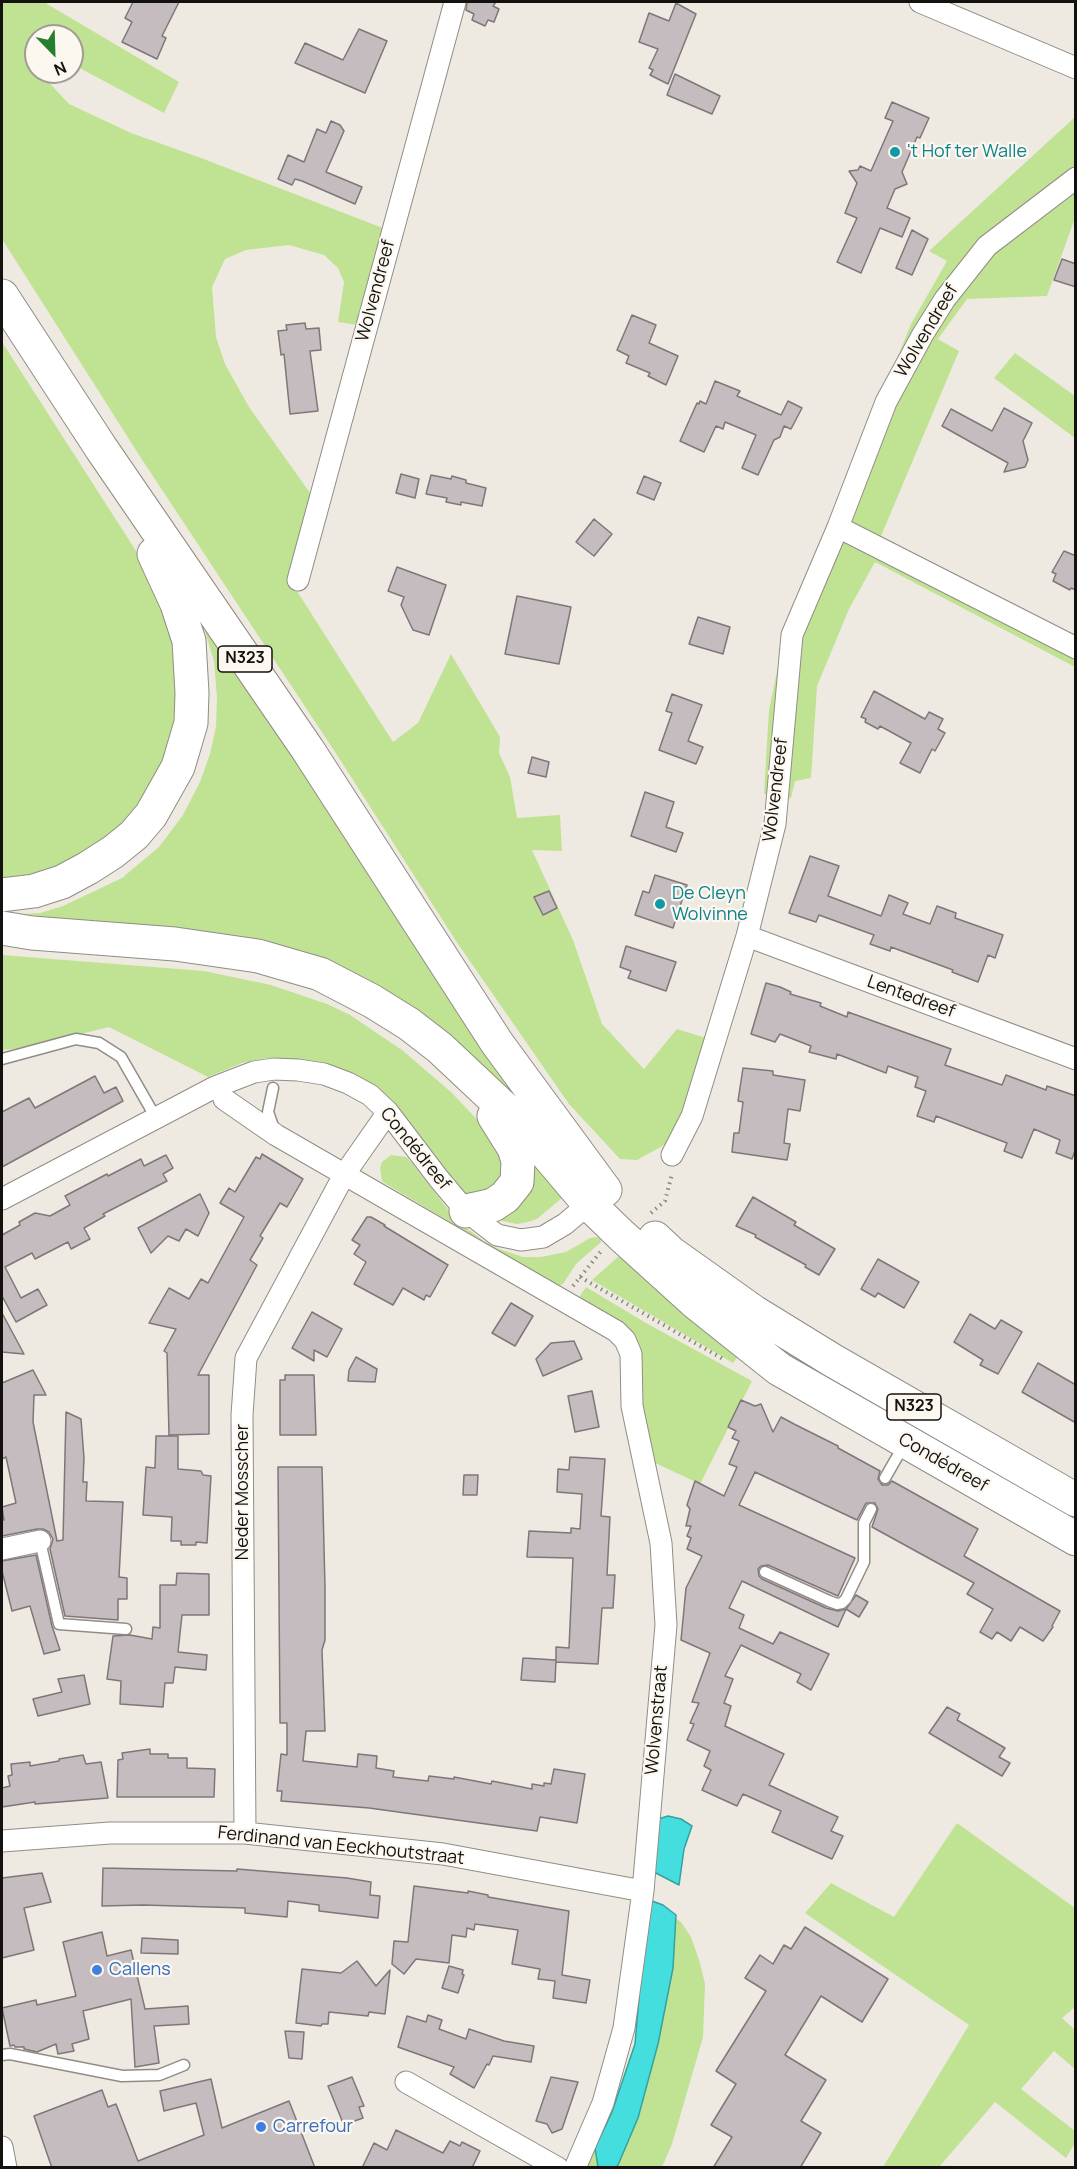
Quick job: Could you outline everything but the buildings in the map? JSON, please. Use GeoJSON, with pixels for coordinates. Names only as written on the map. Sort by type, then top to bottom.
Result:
{"type":"FeatureCollection","features":[{"type":"Feature","properties":{"kind":"main road"},"geometry":{"type":"LineString","coordinates":[[2,296],[101,448],[164,572],[189,642],[192,693],[191,723],[183,754],[169,786],[151,815],[134,835],[88,868],[62,882],[34,891],[2,895]]}},
{"type":"Feature","properties":{"kind":"main road","name":"N323"},"geometry":{"type":"LineString","coordinates":[[101,448],[308,750],[597,1197]]}},
{"type":"Feature","properties":{"kind":"main road","name":"N323"},"geometry":{"type":"LineString","coordinates":[[2,928],[32,933],[174,944],[258,956],[320,974],[372,1001],[409,1024],[440,1048],[597,1197]]}},
{"type":"Feature","properties":{"kind":"main road"},"geometry":{"type":"LineString","coordinates":[[466,1211],[493,1205],[505,1197],[517,1182],[519,1172],[514,1148],[481,1096],[475,1080]]}},
{"type":"Feature","properties":{"kind":"main road","name":"Condédreef"},"geometry":{"type":"LineString","coordinates":[[597,1197],[621,1236],[695,1302],[779,1369],[1076,1539]]}},
{"type":"Feature","properties":{"kind":"main road","name":"Condédreef"},"geometry":{"type":"LineString","coordinates":[[597,1197],[754,1312],[832,1360],[1076,1500]]}},
{"type":"Feature","properties":{"kind":"street","name":"Wolvendreef"},"geometry":{"type":"LineString","coordinates":[[298,580],[455,2]]}},
{"type":"Feature","properties":{"kind":"street"},"geometry":{"type":"LineString","coordinates":[[920,2],[1076,68]]}},
{"type":"Feature","properties":{"kind":"street","name":"Wolvendreef"},"geometry":{"type":"LineString","coordinates":[[672,1155],[692,1116],[747,936],[775,824],[792,635],[838,527],[886,402],[923,334],[959,279],[987,246],[1076,178]]}},
{"type":"Feature","properties":{"kind":"street"},"geometry":{"type":"LineString","coordinates":[[838,527],[1076,648]]}},
{"type":"Feature","properties":{"kind":"street","name":"Lentedreef"},"geometry":{"type":"LineString","coordinates":[[747,936],[1076,1059]]}},
{"type":"Feature","properties":{"kind":"street","name":"Condédreef"},"geometry":{"type":"LineString","coordinates":[[2,1199],[235,1078],[254,1072],[274,1070],[298,1070],[324,1074],[370,1095],[388,1112],[466,1211],[497,1235],[521,1240],[543,1237],[565,1224],[597,1197]]}},
{"type":"Feature","properties":{"kind":"street"},"geometry":{"type":"LineString","coordinates":[[224,1099],[276,1135],[344,1174]]}},
{"type":"Feature","properties":{"kind":"street","name":"Neder Mosscher"},"geometry":{"type":"LineString","coordinates":[[245,1833],[242,1415],[246,1358],[344,1174],[388,1112]]}},
{"type":"Feature","properties":{"kind":"street","name":"Wolvenstraat"},"geometry":{"type":"LineString","coordinates":[[344,1174],[616,1331],[625,1340],[630,1354],[632,1406],[636,1433],[662,1544],[666,1625],[643,1891],[624,2028],[603,2103],[575,2168]]}},
{"type":"Feature","properties":{"kind":"street"},"geometry":{"type":"LineString","coordinates":[[2,1550],[40,1540]]}},
{"type":"Feature","properties":{"kind":"street","name":"Ferdinand van Eeckhoutstraat"},"geometry":{"type":"LineString","coordinates":[[2,1841],[110,1833],[245,1833],[442,1854],[643,1891]]}},
{"type":"Feature","properties":{"kind":"street"},"geometry":{"type":"LineString","coordinates":[[406,2082],[558,2168]]}},
{"type":"Feature","properties":{"kind":"street"},"geometry":{"type":"LineString","coordinates":[[2,2147],[6,2168]]}},
{"type":"Feature","properties":{"kind":"lane"},"geometry":{"type":"LineString","coordinates":[[2,1059],[76,1039],[99,1043],[121,1057],[156,1119]]}},
{"type":"Feature","properties":{"kind":"lane"},"geometry":{"type":"LineString","coordinates":[[273,1088],[268,1112],[276,1135]]}},
{"type":"Feature","properties":{"kind":"lane"},"geometry":{"type":"LineString","coordinates":[[885,1478],[906,1442]]}},
{"type":"Feature","properties":{"kind":"lane"},"geometry":{"type":"LineString","coordinates":[[765,1572],[829,1601],[842,1603],[864,1562],[864,1523],[871,1509]]}},
{"type":"Feature","properties":{"kind":"lane"},"geometry":{"type":"LineString","coordinates":[[40,1540],[59,1624],[126,1629]]}},
{"type":"Feature","properties":{"kind":"lane"},"geometry":{"type":"LineString","coordinates":[[2,2055],[10,2054],[122,2076],[159,2075],[184,2065]]}},
{"type":"Feature","properties":{"kind":"green space"},"geometry":{"type":"Polygon","coordinates":[[[2,2],[47,2],[81,24],[24,24],[24,84],[50,84],[69,104],[131,133],[388,230],[358,325],[338,322],[344,282],[338,268],[324,255],[289,245],[246,250],[225,259],[212,287],[216,337],[225,364],[249,407],[315,500],[290,580],[393,742],[418,723],[451,654],[500,737],[499,753],[510,777],[517,818],[560,815],[562,851],[532,850],[573,940],[602,1024],[644,1069],[677,1029],[706,1038],[683,1113],[668,1143],[637,1160],[620,1159],[569,1104],[456,941],[337,755],[141,458],[2,239],[2,2]]]}},
{"type":"Feature","properties":{"kind":"green space"},"geometry":{"type":"Polygon","coordinates":[[[84,26],[179,82],[164,113],[84,70],[84,26]]]}},
{"type":"Feature","properties":{"kind":"green space"},"geometry":{"type":"Polygon","coordinates":[[[1075,117],[1075,218],[1047,296],[967,299],[938,339],[959,351],[881,536],[1075,635],[1075,667],[875,562],[849,609],[817,686],[811,778],[795,781],[791,798],[764,794],[769,710],[784,638],[911,324],[947,261],[929,251],[1075,117]]]}},
{"type":"Feature","properties":{"kind":"green space"},"geometry":{"type":"Polygon","coordinates":[[[2,342],[138,554],[167,612],[182,688],[172,751],[136,817],[70,866],[2,885],[2,342]]]}},
{"type":"Feature","properties":{"kind":"green space"},"geometry":{"type":"Polygon","coordinates":[[[1015,353],[1075,396],[1075,438],[994,378],[1015,353]]]}},
{"type":"Feature","properties":{"kind":"green space"},"geometry":{"type":"Polygon","coordinates":[[[195,598],[555,1140],[400,1003],[8,915],[40,913],[63,906],[122,878],[159,847],[183,815],[200,782],[216,727],[217,697],[214,661],[195,598]]]}},
{"type":"Feature","properties":{"kind":"green space"},"geometry":{"type":"Polygon","coordinates":[[[2,955],[204,971],[271,985],[327,1004],[350,1015],[402,1050],[451,1092],[505,1149],[510,1181],[471,1197],[459,1190],[407,1119],[390,1100],[346,1071],[308,1060],[266,1058],[242,1063],[208,1077],[109,1027],[24,1048],[2,1050],[2,955]]]}},
{"type":"Feature","properties":{"kind":"green space"},"geometry":{"type":"Polygon","coordinates":[[[391,1155],[406,1157],[457,1221],[499,1249],[523,1257],[541,1257],[566,1252],[590,1238],[596,1237],[601,1239],[601,1242],[576,1264],[563,1284],[558,1286],[382,1181],[380,1168],[382,1162],[391,1155]]]}},
{"type":"Feature","properties":{"kind":"green space"},"geometry":{"type":"Polygon","coordinates":[[[527,1156],[562,1198],[537,1219],[528,1222],[517,1224],[489,1215],[527,1156]]]}},
{"type":"Feature","properties":{"kind":"green space"},"geometry":{"type":"Polygon","coordinates":[[[619,1256],[740,1353],[733,1363],[592,1280],[619,1256]]]}},
{"type":"Feature","properties":{"kind":"green space"},"geometry":{"type":"Polygon","coordinates":[[[586,1287],[752,1381],[700,1484],[651,1461],[637,1380],[637,1338],[579,1298],[586,1287]]]}},
{"type":"Feature","properties":{"kind":"green space"},"geometry":{"type":"Polygon","coordinates":[[[957,1823],[1075,1908],[1075,2007],[1062,2018],[1075,2030],[1075,2069],[1054,2051],[1021,2089],[1075,2131],[1075,2143],[1066,2158],[995,2102],[939,2167],[883,2167],[969,2025],[805,1913],[831,1883],[894,1917],[957,1823]]]}},
{"type":"Feature","properties":{"kind":"green space"},"geometry":{"type":"Polygon","coordinates":[[[649,1901],[681,1922],[691,1937],[705,1984],[703,2037],[672,2144],[662,2167],[586,2168],[612,2112],[635,2044],[649,1901]]]}},
{"type":"Feature","properties":{"kind":"water"},"geometry":{"type":"Polygon","coordinates":[[[668,1816],[681,1819],[692,1826],[684,1849],[679,1885],[652,1871],[655,1820],[668,1816]]]}},
{"type":"Feature","properties":{"kind":"water"},"geometry":{"type":"Polygon","coordinates":[[[652,1901],[663,1905],[676,1915],[673,1968],[658,2044],[638,2118],[618,2165],[598,2167],[595,2148],[612,2112],[635,2044],[647,1903],[652,1901]]]}},
{"type":"Feature","properties":{"kind":"place","name":"'t Hof ter Walle"},"geometry":{"type":"Point","coordinates":[895,152]}},
{"type":"Feature","properties":{"kind":"place","name":"De Cleyn Wolvinne"},"geometry":{"type":"Point","coordinates":[660,904]}},
{"type":"Feature","properties":{"kind":"place","name":"Callens"},"geometry":{"type":"Point","coordinates":[97,1970]}},
{"type":"Feature","properties":{"kind":"place","name":"Carrefour"},"geometry":{"type":"Point","coordinates":[261,2127]}}]}
